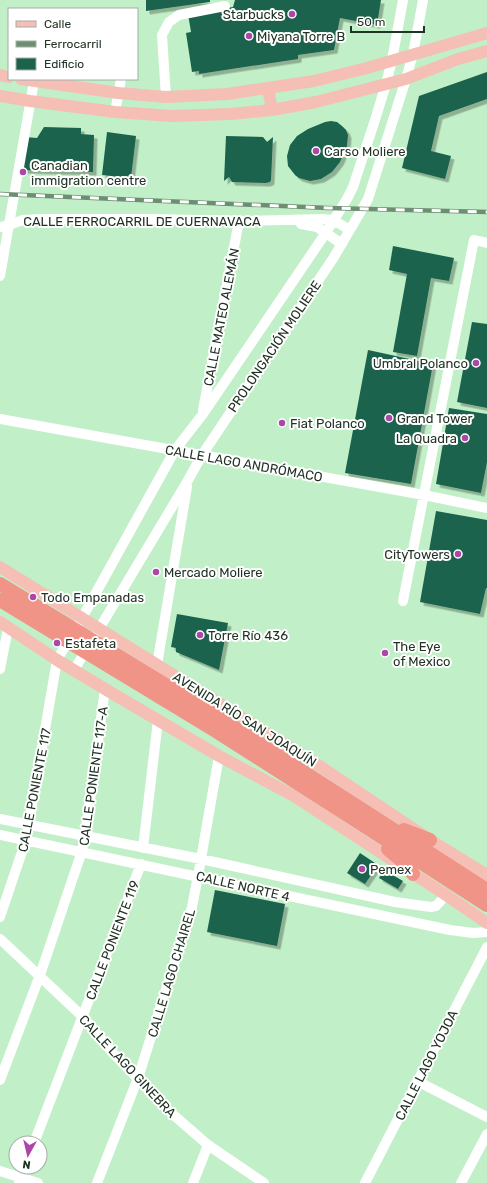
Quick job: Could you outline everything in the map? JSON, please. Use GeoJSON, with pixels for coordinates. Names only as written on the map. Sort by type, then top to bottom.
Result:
{"type":"FeatureCollection","features":[{"type":"Feature","properties":{"kind":"highway","name":"AVENIDA RÍO SAN JOAQUÍN"},"geometry":{"type":"LineString","coordinates":[[0,584],[377,827],[487,905]]}},
{"type":"Feature","properties":{"kind":"highway","name":"AVENIDA RÍO SAN JOAQUÍN"},"geometry":{"type":"LineString","coordinates":[[0,600],[219,726]]}},
{"type":"Feature","properties":{"kind":"highway","name":"AVENIDA RÍO SAN JOAQUÍN"},"geometry":{"type":"LineString","coordinates":[[377,827],[487,890]]}},
{"type":"Feature","properties":{"kind":"highway"},"geometry":{"type":"LineString","coordinates":[[413,874],[400,859],[384,846],[377,827],[398,827],[430,840]]}},
{"type":"Feature","properties":{"kind":"main road"},"geometry":{"type":"LineString","coordinates":[[28,80],[118,93],[166,97],[227,94],[314,81],[367,68],[487,33]]}},
{"type":"Feature","properties":{"kind":"main road"},"geometry":{"type":"LineString","coordinates":[[0,96],[115,112],[172,116],[231,114],[272,110],[316,102],[406,79],[458,59],[487,51]]}},
{"type":"Feature","properties":{"kind":"main road"},"geometry":{"type":"LineString","coordinates":[[268,88],[272,110]]}},
{"type":"Feature","properties":{"kind":"main road","name":"AVENIDA RÍO SAN JOAQUÍN"},"geometry":{"type":"LineString","coordinates":[[0,568],[315,762],[430,840],[487,875]]}},
{"type":"Feature","properties":{"kind":"main road"},"geometry":{"type":"LineString","coordinates":[[4,625],[105,689],[219,756],[294,796],[446,895],[487,924]]}},
{"type":"Feature","properties":{"kind":"street","name":"PROLONGACIÓN MOLIERE"},"geometry":{"type":"LineString","coordinates":[[57,660],[82,618],[175,450],[203,414],[347,198],[375,120],[386,84],[403,0]]}},
{"type":"Feature","properties":{"kind":"street","name":"PROLONGACIÓN MOLIERE"},"geometry":{"type":"LineString","coordinates":[[74,670],[202,455],[342,244],[368,199],[413,54],[423,0]]}},
{"type":"Feature","properties":{"kind":"street"},"geometry":{"type":"LineString","coordinates":[[166,97],[162,58],[162,35],[169,22],[179,15],[225,6]]}},
{"type":"Feature","properties":{"kind":"street"},"geometry":{"type":"LineString","coordinates":[[115,112],[121,80]]}},
{"type":"Feature","properties":{"kind":"street"},"geometry":{"type":"LineString","coordinates":[[0,276],[4,226],[34,81]]}},
{"type":"Feature","properties":{"kind":"street","name":"CALLE FERROCARRIL DE CUERNAVACA"},"geometry":{"type":"LineString","coordinates":[[4,226],[23,220],[42,219],[239,221],[322,219],[333,220],[350,230]]}},
{"type":"Feature","properties":{"kind":"street","name":"CALLE FERROCARRIL DE CUERNAVACA"},"geometry":{"type":"LineString","coordinates":[[286,220],[317,227],[342,244]]}},
{"type":"Feature","properties":{"kind":"street","name":"CALLE MATEO ALEMÁN"},"geometry":{"type":"LineString","coordinates":[[203,414],[239,221]]}},
{"type":"Feature","properties":{"kind":"street"},"geometry":{"type":"LineString","coordinates":[[403,601],[474,240],[487,242]]}},
{"type":"Feature","properties":{"kind":"street","name":"CALLE LAGO ANDRÓMACO"},"geometry":{"type":"LineString","coordinates":[[0,419],[424,495],[487,508]]}},
{"type":"Feature","properties":{"kind":"street"},"geometry":{"type":"LineString","coordinates":[[157,665],[187,482]]}},
{"type":"Feature","properties":{"kind":"street"},"geometry":{"type":"LineString","coordinates":[[0,669],[4,625]]}},
{"type":"Feature","properties":{"kind":"street","name":"CALLE PONIENTE 117"},"geometry":{"type":"LineString","coordinates":[[0,917],[26,840],[57,660]]}},
{"type":"Feature","properties":{"kind":"street","name":"CALLE PONIENTE 117-A"},"geometry":{"type":"LineString","coordinates":[[0,1080],[40,975],[82,851],[105,689]]}},
{"type":"Feature","properties":{"kind":"street"},"geometry":{"type":"LineString","coordinates":[[143,848],[158,720]]}},
{"type":"Feature","properties":{"kind":"street","name":"CALLE LAGO CHAIREL"},"geometry":{"type":"LineString","coordinates":[[97,1183],[138,1078],[192,907],[219,756]]}},
{"type":"Feature","properties":{"kind":"street","name":"CALLE NORTE 4"},"geometry":{"type":"LineString","coordinates":[[0,819],[200,859],[424,907],[436,906],[446,895]]}},
{"type":"Feature","properties":{"kind":"street","name":"CALLE NORTE 4"},"geometry":{"type":"LineString","coordinates":[[0,835],[82,851],[450,930],[473,933],[487,932]]}},
{"type":"Feature","properties":{"kind":"street","name":"CALLE PONIENTE 119"},"geometry":{"type":"LineString","coordinates":[[37,1135],[141,864]]}},
{"type":"Feature","properties":{"kind":"street","name":"CALLE LAGO GINEBRA"},"geometry":{"type":"LineString","coordinates":[[0,939],[83,1017],[113,1053],[169,1111],[208,1145],[264,1183]]}},
{"type":"Feature","properties":{"kind":"street","name":"CALLE LAGO YOJOA"},"geometry":{"type":"LineString","coordinates":[[365,1183],[487,947]]}},
{"type":"Feature","properties":{"kind":"street"},"geometry":{"type":"LineString","coordinates":[[417,1081],[487,1117]]}},
{"type":"Feature","properties":{"kind":"street"},"geometry":{"type":"LineString","coordinates":[[461,1183],[487,1134]]}},
{"type":"Feature","properties":{"kind":"street"},"geometry":{"type":"LineString","coordinates":[[193,1183],[208,1145]]}},
{"type":"Feature","properties":{"kind":"street"},"geometry":{"type":"LineString","coordinates":[[0,1172],[20,1180],[38,1183]]}},
{"type":"Feature","properties":{"kind":"building"},"geometry":{"type":"Polygon","coordinates":[[[146,0],[210,0],[210,2],[146,11],[146,0]]]}},
{"type":"Feature","properties":{"kind":"building","name":"Miyana Torre B"},"geometry":{"type":"Polygon","coordinates":[[[235,0],[381,0],[377,25],[340,18],[334,50],[298,55],[298,59],[199,74],[199,71],[192,72],[186,33],[191,32],[188,14],[233,7],[235,0]]]}},
{"type":"Feature","properties":{"kind":"building"},"geometry":{"type":"Polygon","coordinates":[[[487,72],[487,99],[439,116],[431,151],[451,156],[445,179],[402,168],[419,96],[487,72]]]}},
{"type":"Feature","properties":{"kind":"building","name":"Carso Moliere"},"geometry":{"type":"Polygon","coordinates":[[[331,121],[337,122],[342,126],[348,135],[347,146],[340,162],[332,172],[321,179],[310,181],[299,178],[288,166],[287,156],[290,145],[297,136],[308,129],[331,121]]]}},
{"type":"Feature","properties":{"kind":"building"},"geometry":{"type":"Polygon","coordinates":[[[44,127],[81,128],[81,134],[94,135],[93,172],[20,170],[25,137],[37,138],[44,127]]]}},
{"type":"Feature","properties":{"kind":"building"},"geometry":{"type":"Polygon","coordinates":[[[107,132],[136,136],[131,178],[102,175],[107,132]]]}},
{"type":"Feature","properties":{"kind":"building"},"geometry":{"type":"Polygon","coordinates":[[[226,136],[263,137],[267,142],[273,137],[270,182],[232,182],[229,177],[224,181],[226,136]]]}},
{"type":"Feature","properties":{"kind":"building"},"geometry":{"type":"Polygon","coordinates":[[[393,246],[454,258],[449,281],[431,278],[417,356],[393,352],[407,274],[389,270],[393,246]]]}},
{"type":"Feature","properties":{"kind":"building","name":"Umbral Polanco"},"geometry":{"type":"Polygon","coordinates":[[[472,322],[487,324],[487,408],[457,402],[472,322]]]}},
{"type":"Feature","properties":{"kind":"building","name":"Grand Tower"},"geometry":{"type":"Polygon","coordinates":[[[368,350],[433,364],[411,484],[345,473],[368,350]]]}},
{"type":"Feature","properties":{"kind":"building","name":"La Quadra"},"geometry":{"type":"Polygon","coordinates":[[[449,408],[487,414],[487,462],[481,493],[436,484],[449,408]]]}},
{"type":"Feature","properties":{"kind":"building","name":"CityTowers"},"geometry":{"type":"Polygon","coordinates":[[[436,511],[487,520],[487,588],[480,614],[420,602],[436,511]]]}},
{"type":"Feature","properties":{"kind":"building","name":"Torre Río 436"},"geometry":{"type":"Polygon","coordinates":[[[177,614],[228,623],[219,670],[176,652],[176,648],[171,647],[177,614]]]}},
{"type":"Feature","properties":{"kind":"building","name":"Pemex"},"geometry":{"type":"Polygon","coordinates":[[[360,853],[378,865],[365,884],[347,873],[360,853]]]}},
{"type":"Feature","properties":{"kind":"building","name":"Pemex"},"geometry":{"type":"Polygon","coordinates":[[[384,870],[403,881],[398,889],[379,878],[384,870]]]}},
{"type":"Feature","properties":{"kind":"building"},"geometry":{"type":"Polygon","coordinates":[[[215,890],[285,904],[277,946],[207,932],[215,890]]]}},
{"type":"Feature","properties":{"kind":"railway"},"geometry":{"type":"LineString","coordinates":[[0,194],[328,208],[487,212]]}},
{"type":"Feature","properties":{"kind":"place","name":"Starbucks"},"geometry":{"type":"Point","coordinates":[292,14]}},
{"type":"Feature","properties":{"kind":"place","name":"Miyana Torre B"},"geometry":{"type":"Point","coordinates":[249,36]}},
{"type":"Feature","properties":{"kind":"place","name":"Carso Moliere"},"geometry":{"type":"Point","coordinates":[316,151]}},
{"type":"Feature","properties":{"kind":"place","name":"Canadian immigration centre"},"geometry":{"type":"Point","coordinates":[23,172]}},
{"type":"Feature","properties":{"kind":"place","name":"Umbral Polanco"},"geometry":{"type":"Point","coordinates":[476,363]}},
{"type":"Feature","properties":{"kind":"place","name":"Grand Tower"},"geometry":{"type":"Point","coordinates":[389,418]}},
{"type":"Feature","properties":{"kind":"place","name":"Fiat Polanco"},"geometry":{"type":"Point","coordinates":[282,423]}},
{"type":"Feature","properties":{"kind":"place","name":"La Quadra"},"geometry":{"type":"Point","coordinates":[465,438]}},
{"type":"Feature","properties":{"kind":"place","name":"CityTowers"},"geometry":{"type":"Point","coordinates":[458,554]}},
{"type":"Feature","properties":{"kind":"place","name":"Mercado Moliere"},"geometry":{"type":"Point","coordinates":[156,572]}},
{"type":"Feature","properties":{"kind":"place","name":"Todo Empanadas"},"geometry":{"type":"Point","coordinates":[33,597]}},
{"type":"Feature","properties":{"kind":"place","name":"Torre Río 436"},"geometry":{"type":"Point","coordinates":[200,635]}},
{"type":"Feature","properties":{"kind":"place","name":"Estafeta"},"geometry":{"type":"Point","coordinates":[57,643]}},
{"type":"Feature","properties":{"kind":"place","name":"The Eye of Mexico"},"geometry":{"type":"Point","coordinates":[385,653]}},
{"type":"Feature","properties":{"kind":"place","name":"Pemex"},"geometry":{"type":"Point","coordinates":[362,869]}}]}
